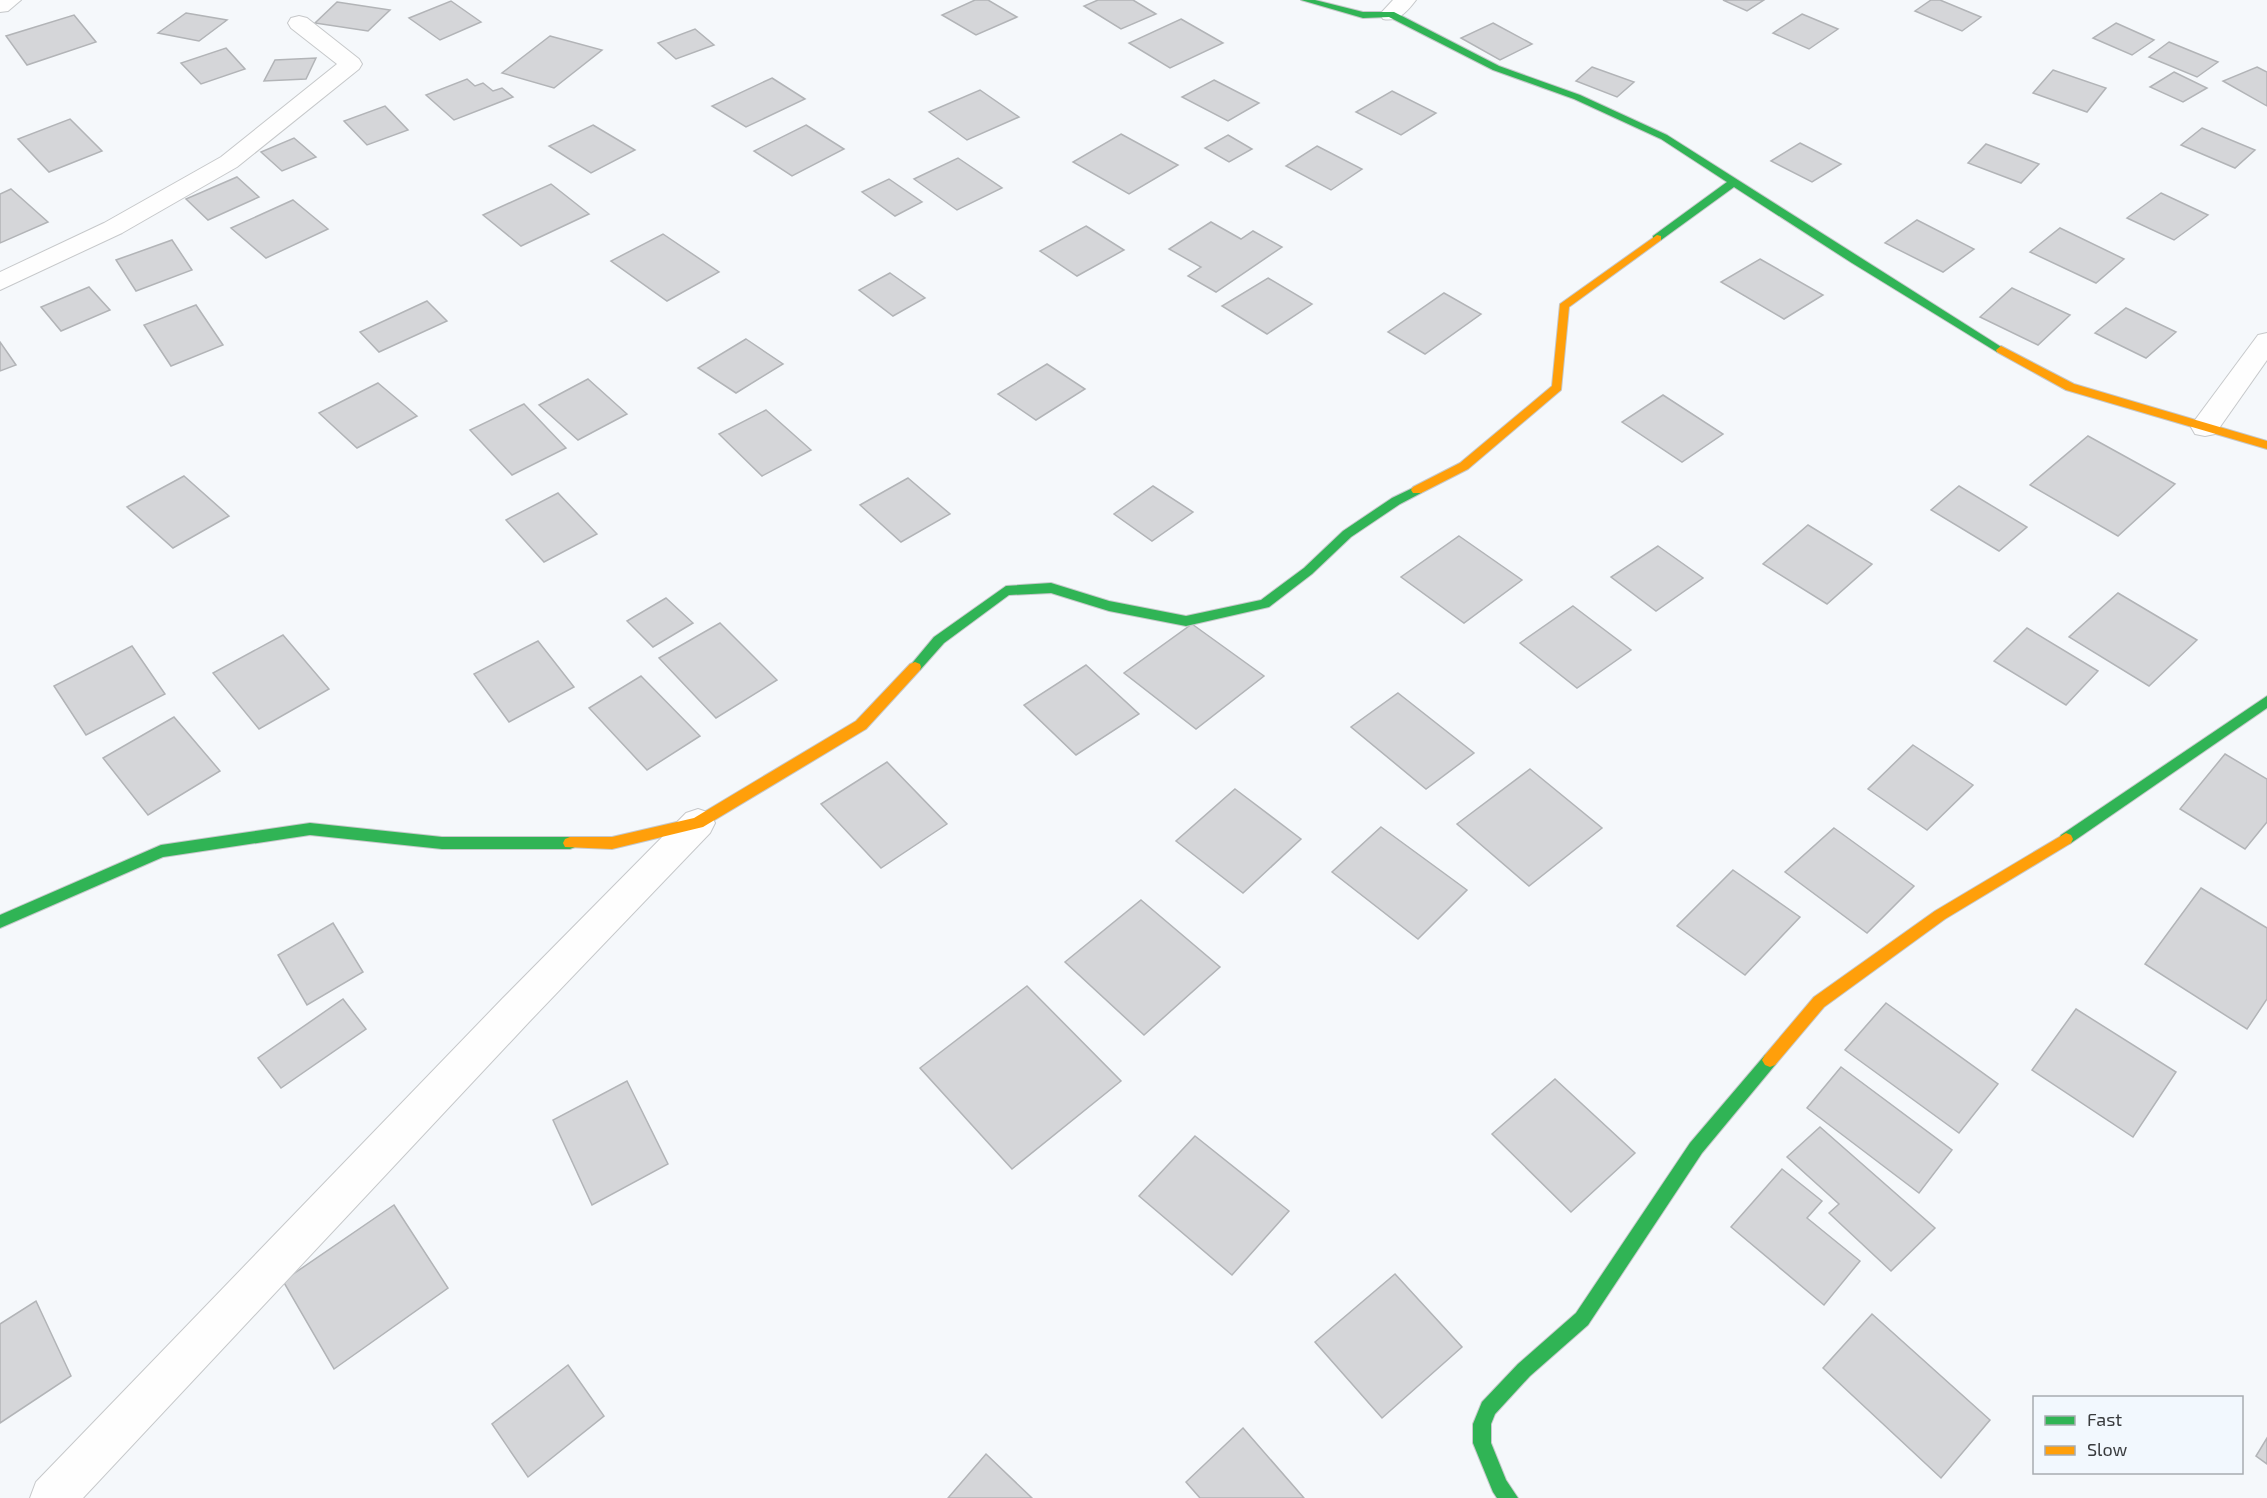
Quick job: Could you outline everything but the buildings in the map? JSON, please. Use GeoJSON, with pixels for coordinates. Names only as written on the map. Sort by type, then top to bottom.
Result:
{"type":"FeatureCollection","features":[{"type":"Feature","properties":{"kind":"street"},"geometry":{"type":"LineString","coordinates":[[0,6],[10,0]]}},
{"type":"Feature","properties":{"kind":"street"},"geometry":{"type":"LineString","coordinates":[[1305,0],[1363,15],[1398,7],[1496,68],[1577,97],[1665,137],[1733,183],[2015,358],[2070,387],[2267,445]]}},
{"type":"Feature","properties":{"kind":"street"},"geometry":{"type":"LineString","coordinates":[[0,282],[113,228],[229,162],[351,64],[298,23]]}},
{"type":"Feature","properties":{"kind":"street"},"geometry":{"type":"LineString","coordinates":[[52,1498],[516,1010],[698,824],[861,725],[939,640],[1006,591],[1051,588],[1109,606],[1185,621],[1265,604],[1308,572],[1347,534],[1396,501],[1464,466],[1557,387],[1564,306],[1733,183]]}},
{"type":"Feature","properties":{"kind":"street"},"geometry":{"type":"LineString","coordinates":[[2205,427],[2267,341]]}},
{"type":"Feature","properties":{"kind":"street"},"geometry":{"type":"LineString","coordinates":[[1509,1498],[1499,1486],[1482,1443],[1482,1424],[1488,1408],[1524,1370],[1582,1319],[1696,1148],[1819,1002],[1940,915],[2077,832],[2267,701]]}},
{"type":"Feature","properties":{"kind":"street"},"geometry":{"type":"LineString","coordinates":[[0,922],[161,851],[310,829],[442,843],[612,843],[698,824]]}},
{"type":"Feature","properties":{"kind":"traffic: fast"},"geometry":{"type":"LineString","coordinates":[[1305,0],[1363,15],[1391,14],[1496,68],[1577,97],[1664,137],[1856,261],[2001,350]]}},
{"type":"Feature","properties":{"kind":"traffic: fast"},"geometry":{"type":"LineString","coordinates":[[1657,238],[1733,183]]}},
{"type":"Feature","properties":{"kind":"traffic: fast"},"geometry":{"type":"LineString","coordinates":[[915,667],[939,640],[1006,591],[1051,588],[1109,606],[1186,621],[1265,604],[1308,571],[1347,534],[1396,501],[1417,490]]}},
{"type":"Feature","properties":{"kind":"traffic: fast"},"geometry":{"type":"LineString","coordinates":[[2066,839],[2267,701]]}},
{"type":"Feature","properties":{"kind":"traffic: fast"},"geometry":{"type":"LineString","coordinates":[[0,922],[161,851],[310,829],[442,843],[570,843]]}},
{"type":"Feature","properties":{"kind":"traffic: fast"},"geometry":{"type":"LineString","coordinates":[[1509,1498],[1499,1486],[1482,1443],[1482,1424],[1488,1408],[1524,1370],[1582,1319],[1696,1148],[1770,1060]]}},
{"type":"Feature","properties":{"kind":"traffic: slow"},"geometry":{"type":"LineString","coordinates":[[1417,490],[1464,466],[1557,387],[1564,306],[1657,238]]}},
{"type":"Feature","properties":{"kind":"traffic: slow"},"geometry":{"type":"LineString","coordinates":[[2001,350],[2070,387],[2267,445]]}},
{"type":"Feature","properties":{"kind":"traffic: slow"},"geometry":{"type":"LineString","coordinates":[[570,843],[612,843],[698,823],[861,725],[915,667]]}},
{"type":"Feature","properties":{"kind":"traffic: slow"},"geometry":{"type":"LineString","coordinates":[[1770,1060],[1819,1002],[1940,915],[2066,839]]}}]}
